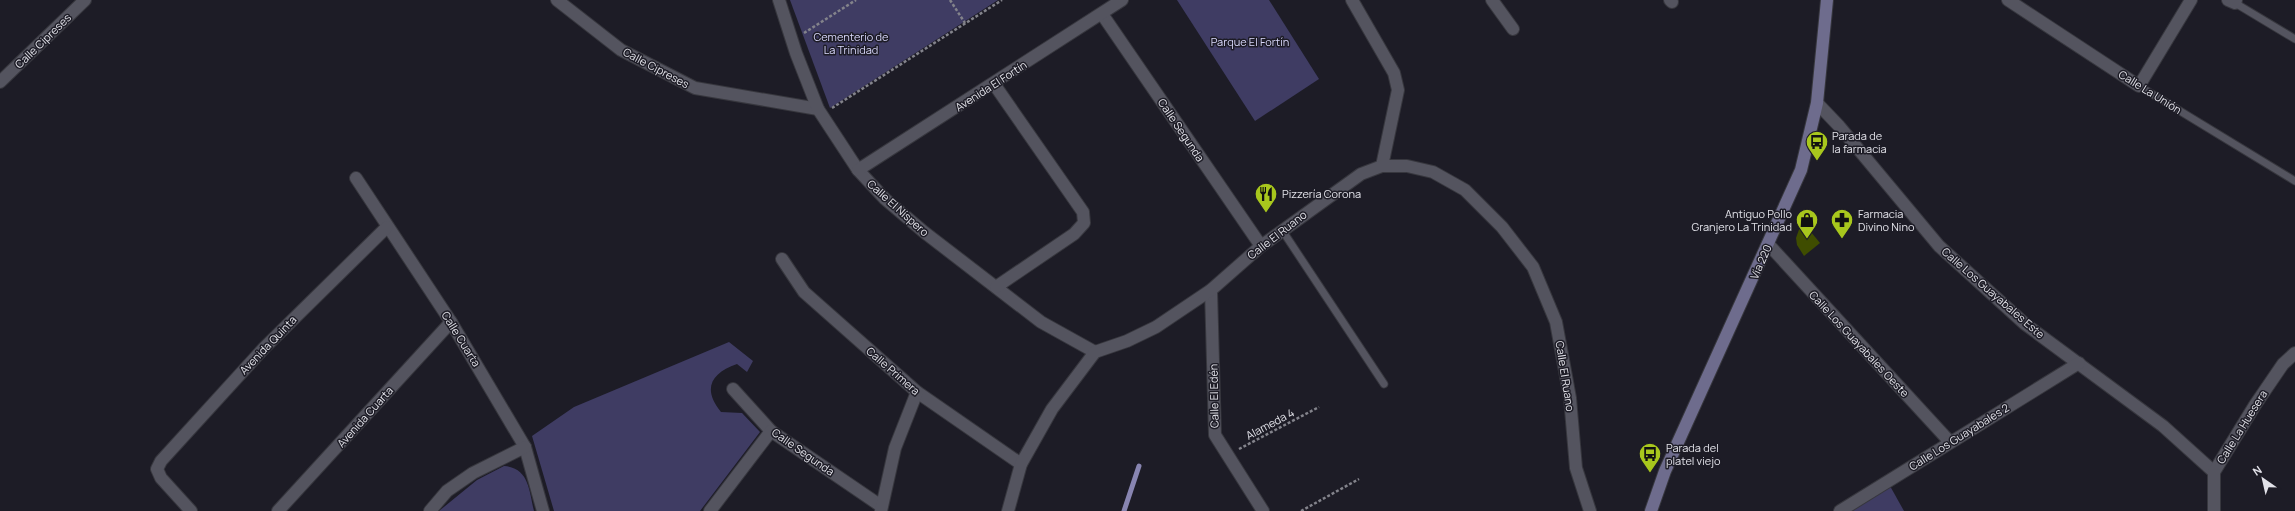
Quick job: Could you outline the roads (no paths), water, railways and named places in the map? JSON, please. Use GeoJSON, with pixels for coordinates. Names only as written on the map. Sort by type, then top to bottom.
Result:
{"type":"FeatureCollection","features":[{"type":"Feature","properties":{"kind":"main road","name":"Vía 220"},"geometry":{"type":"LineString","coordinates":[[1651,511],[1665,471],[1769,245],[1801,170],[1817,103],[1827,0]]}},
{"type":"Feature","properties":{"kind":"street","name":"Calle Cipreses"},"geometry":{"type":"LineString","coordinates":[[0,82],[85,0]]}},
{"type":"Feature","properties":{"kind":"street","name":"Calle Cipreses"},"geometry":{"type":"LineString","coordinates":[[557,0],[621,50],[695,88],[820,112]]}},
{"type":"Feature","properties":{"kind":"street","name":"Calle El Níspero"},"geometry":{"type":"LineString","coordinates":[[779,0],[796,53],[820,112],[858,170],[885,199],[924,232],[1041,322],[1095,352]]}},
{"type":"Feature","properties":{"kind":"street","name":"Avenida El Fortín"},"geometry":{"type":"LineString","coordinates":[[858,170],[994,84],[1122,0]]}},
{"type":"Feature","properties":{"kind":"street"},"geometry":{"type":"LineString","coordinates":[[1352,0],[1394,73],[1398,90],[1382,166]]}},
{"type":"Feature","properties":{"kind":"street"},"geometry":{"type":"LineString","coordinates":[[1492,0],[1513,29]]}},
{"type":"Feature","properties":{"kind":"street","name":"Calle La Unión"},"geometry":{"type":"LineString","coordinates":[[2008,0],[2026,5],[2140,86]]}},
{"type":"Feature","properties":{"kind":"street"},"geometry":{"type":"LineString","coordinates":[[2140,86],[2190,0]]}},
{"type":"Feature","properties":{"kind":"street","name":"Calle Segunda"},"geometry":{"type":"LineString","coordinates":[[1102,14],[1261,246]]}},
{"type":"Feature","properties":{"kind":"street"},"geometry":{"type":"LineString","coordinates":[[994,84],[1083,212],[1084,223],[1074,234],[996,287]]}},
{"type":"Feature","properties":{"kind":"street","name":"Calle Los Guayabales Este"},"geometry":{"type":"LineString","coordinates":[[1817,103],[1839,126],[1939,246],[2024,324],[2163,426],[2214,472]]}},
{"type":"Feature","properties":{"kind":"street","name":"Calle El Ruano"},"geometry":{"type":"LineString","coordinates":[[1095,352],[1127,341],[1156,327],[1212,290],[1261,246],[1361,174],[1382,166],[1407,166],[1433,172],[1464,190],[1502,227],[1533,267],[1556,322],[1570,398],[1576,468],[1590,511]]}},
{"type":"Feature","properties":{"kind":"street","name":"Calle Cuarta"},"geometry":{"type":"LineString","coordinates":[[356,178],[451,322],[525,447],[543,511]]}},
{"type":"Feature","properties":{"kind":"street","name":"Avenida Quinta"},"geometry":{"type":"LineString","coordinates":[[191,511],[161,478],[157,469],[161,461],[264,348],[387,227]]}},
{"type":"Feature","properties":{"kind":"street","name":"Calle Los Guayabales Oeste"},"geometry":{"type":"LineString","coordinates":[[1769,245],[1950,442]]}},
{"type":"Feature","properties":{"kind":"street","name":"Calle Primera"},"geometry":{"type":"LineString","coordinates":[[782,259],[804,292],[917,392],[1021,464]]}},
{"type":"Feature","properties":{"kind":"street","name":"Calle El Edén"},"geometry":{"type":"LineString","coordinates":[[1212,290],[1215,435],[1262,511]]}},
{"type":"Feature","properties":{"kind":"street","name":"Avenida Cuarta"},"geometry":{"type":"LineString","coordinates":[[278,511],[451,322]]}},
{"type":"Feature","properties":{"kind":"street"},"geometry":{"type":"LineString","coordinates":[[1008,511],[1021,464],[1052,410],[1095,352]]}},
{"type":"Feature","properties":{"kind":"street","name":"Calle La Huesera"},"geometry":{"type":"LineString","coordinates":[[2214,511],[2214,472],[2254,405],[2284,364],[2295,353]]}},
{"type":"Feature","properties":{"kind":"street","name":"Calle Los Guayabales 2"},"geometry":{"type":"LineString","coordinates":[[1840,511],[2079,364]]}},
{"type":"Feature","properties":{"kind":"street","name":"Calle Segunda"},"geometry":{"type":"LineString","coordinates":[[733,389],[771,431],[881,508]]}},
{"type":"Feature","properties":{"kind":"street"},"geometry":{"type":"LineString","coordinates":[[881,508],[895,448],[917,392]]}},
{"type":"Feature","properties":{"kind":"street"},"geometry":{"type":"LineString","coordinates":[[710,511],[771,431]]}},
{"type":"Feature","properties":{"kind":"street"},"geometry":{"type":"LineString","coordinates":[[430,511],[447,491],[466,478],[525,447]]}},
{"type":"Feature","properties":{"kind":"lane"},"geometry":{"type":"LineString","coordinates":[[2233,1],[2295,39]]}},
{"type":"Feature","properties":{"kind":"lane","name":"Calle La Unión"},"geometry":{"type":"LineString","coordinates":[[2140,86],[2295,181]]}},
{"type":"Feature","properties":{"kind":"lane"},"geometry":{"type":"LineString","coordinates":[[1282,230],[1384,384]]}},
{"type":"Feature","properties":{"kind":"waterway"},"geometry":{"type":"LineString","coordinates":[[1124,511],[1139,466]]}},
{"type":"Feature","properties":{"kind":"place","name":"Parada de la farmacia"},"geometry":{"type":"Point","coordinates":[1817,162]}},
{"type":"Feature","properties":{"kind":"place","name":"Pizzería Corona"},"geometry":{"type":"Point","coordinates":[1266,214]}},
{"type":"Feature","properties":{"kind":"place","name":"Antiguo Pollo Granjero La Trinidad"},"geometry":{"type":"Point","coordinates":[1807,240]}},
{"type":"Feature","properties":{"kind":"place","name":"Farmacia Divino Nino"},"geometry":{"type":"Point","coordinates":[1842,240]}},
{"type":"Feature","properties":{"kind":"place","name":"Parada del platel viejo"},"geometry":{"type":"Point","coordinates":[1650,474]}},
{"type":"Feature","properties":{"kind":"park label","name":"Parque El Fortín"},"geometry":{"type":"Point","coordinates":[1250,42]}},
{"type":"Feature","properties":{"kind":"park label","name":"Cementerio de La Trinidad"},"geometry":{"type":"Point","coordinates":[851,43]}}]}
